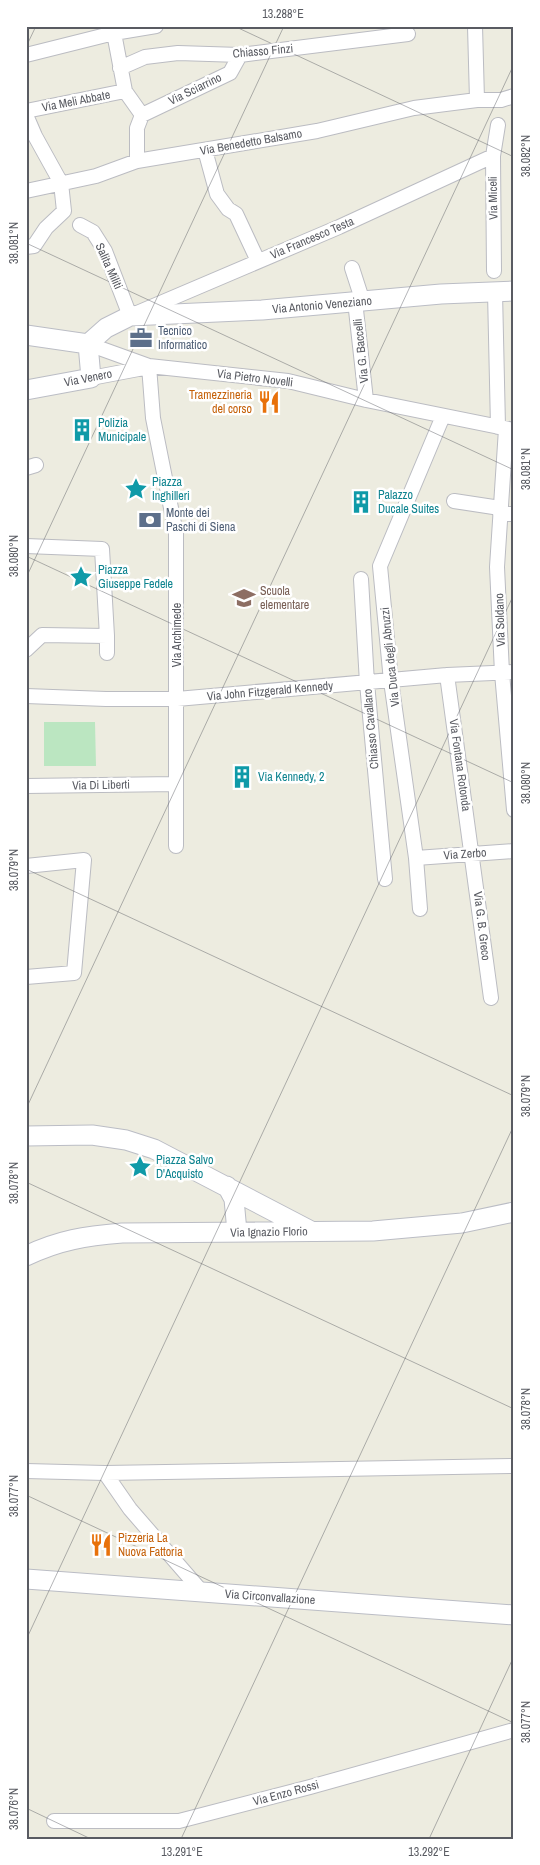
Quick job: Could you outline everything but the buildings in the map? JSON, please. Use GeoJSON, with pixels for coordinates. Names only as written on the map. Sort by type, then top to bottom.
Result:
{"type":"FeatureCollection","features":[{"type":"Feature","properties":{"kind":"street"},"geometry":{"type":"LineString","coordinates":[[26,55],[114,33],[156,26]]}},
{"type":"Feature","properties":{"kind":"street"},"geometry":{"type":"LineString","coordinates":[[476,26],[477,100]]}},
{"type":"Feature","properties":{"kind":"street","name":"Via Meli Abbate"},"geometry":{"type":"LineString","coordinates":[[114,33],[125,91],[140,111]]}},
{"type":"Feature","properties":{"kind":"street","name":"Chiasso Finzi"},"geometry":{"type":"LineString","coordinates":[[120,68],[145,57],[178,53],[240,55],[408,34]]}},
{"type":"Feature","properties":{"kind":"street","name":"Via Sciarrino"},"geometry":{"type":"LineString","coordinates":[[140,111],[230,73],[240,55]]}},
{"type":"Feature","properties":{"kind":"street","name":"Via Meli Abbate"},"geometry":{"type":"LineString","coordinates":[[26,111],[125,91]]}},
{"type":"Feature","properties":{"kind":"street","name":"Via Benedetto Balsamo"},"geometry":{"type":"LineString","coordinates":[[26,191],[96,176],[137,161],[317,131],[414,108],[477,100],[501,100],[514,96]]}},
{"type":"Feature","properties":{"kind":"street"},"geometry":{"type":"LineString","coordinates":[[137,161],[137,128],[140,111]]}},
{"type":"Feature","properties":{"kind":"street"},"geometry":{"type":"LineString","coordinates":[[26,115],[31,137],[61,183],[64,211],[46,228],[34,246],[26,248]]}},
{"type":"Feature","properties":{"kind":"street","name":"Via Miceli"},"geometry":{"type":"LineString","coordinates":[[494,271],[492,156],[498,125]]}},
{"type":"Feature","properties":{"kind":"street"},"geometry":{"type":"LineString","coordinates":[[205,150],[217,194],[228,209],[236,214],[258,261]]}},
{"type":"Feature","properties":{"kind":"street","name":"Via Francesco Testa"},"geometry":{"type":"LineString","coordinates":[[130,316],[346,224],[492,156]]}},
{"type":"Feature","properties":{"kind":"street","name":"Salita Militi"},"geometry":{"type":"LineString","coordinates":[[80,225],[93,232],[105,251],[130,316]]}},
{"type":"Feature","properties":{"kind":"street","name":"Via G. Baccelli"},"geometry":{"type":"LineString","coordinates":[[352,268],[359,301],[366,400]]}},
{"type":"Feature","properties":{"kind":"street"},"geometry":{"type":"LineString","coordinates":[[504,292],[506,429]]}},
{"type":"Feature","properties":{"kind":"street","name":"Via Antonio Veneziano"},"geometry":{"type":"LineString","coordinates":[[130,316],[262,310],[441,294],[504,292]]}},
{"type":"Feature","properties":{"kind":"street"},"geometry":{"type":"LineString","coordinates":[[91,378],[88,344],[106,328],[130,316]]}},
{"type":"Feature","properties":{"kind":"street","name":"Via Pietro Novelli"},"geometry":{"type":"LineString","coordinates":[[26,335],[88,344],[149,366],[288,381],[366,400],[506,429]]}},
{"type":"Feature","properties":{"kind":"street","name":"Via Venero"},"geometry":{"type":"LineString","coordinates":[[26,390],[149,366]]}},
{"type":"Feature","properties":{"kind":"street","name":"Via Archimede"},"geometry":{"type":"LineString","coordinates":[[149,366],[153,418],[176,533],[176,846]]}},
{"type":"Feature","properties":{"kind":"street","name":"Via Duca degli Abruzzi"},"geometry":{"type":"LineString","coordinates":[[420,909],[416,858],[391,681],[380,566],[443,416]]}},
{"type":"Feature","properties":{"kind":"street","name":"Via Soldano"},"geometry":{"type":"LineString","coordinates":[[506,429],[505,512],[498,567],[508,673],[514,810]]}},
{"type":"Feature","properties":{"kind":"street"},"geometry":{"type":"LineString","coordinates":[[454,501],[505,512]]}},
{"type":"Feature","properties":{"kind":"street"},"geometry":{"type":"LineString","coordinates":[[26,546],[102,549],[107,653]]}},
{"type":"Feature","properties":{"kind":"street","name":"Chiasso Cavallaro"},"geometry":{"type":"LineString","coordinates":[[361,579],[367,683],[385,879]]}},
{"type":"Feature","properties":{"kind":"street"},"geometry":{"type":"LineString","coordinates":[[26,650],[42,635],[106,636]]}},
{"type":"Feature","properties":{"kind":"street","name":"Via John Fitzgerald Kennedy"},"geometry":{"type":"LineString","coordinates":[[26,696],[106,699],[177,698],[447,676],[508,673]]}},
{"type":"Feature","properties":{"kind":"street","name":"Via Fontana Rotonda"},"geometry":{"type":"LineString","coordinates":[[447,676],[472,854]]}},
{"type":"Feature","properties":{"kind":"street","name":"Via Di Liberti"},"geometry":{"type":"LineString","coordinates":[[26,786],[176,784]]}},
{"type":"Feature","properties":{"kind":"street","name":"Via Zerbo"},"geometry":{"type":"LineString","coordinates":[[416,858],[514,850]]}},
{"type":"Feature","properties":{"kind":"street","name":"Via G. B. Greco"},"geometry":{"type":"LineString","coordinates":[[472,854],[491,998]]}},
{"type":"Feature","properties":{"kind":"street"},"geometry":{"type":"LineString","coordinates":[[26,866],[84,860],[74,973],[26,977]]}},
{"type":"Feature","properties":{"kind":"street"},"geometry":{"type":"LineString","coordinates":[[26,1136],[92,1135],[126,1140],[154,1149],[312,1231]]}},
{"type":"Feature","properties":{"kind":"street"},"geometry":{"type":"LineString","coordinates":[[227,1186],[234,1199],[237,1232]]}},
{"type":"Feature","properties":{"kind":"street","name":"Via Ignazio Florio"},"geometry":{"type":"LineString","coordinates":[[26,1256],[48,1246],[85,1236],[122,1233],[374,1231],[462,1223],[514,1212]]}},
{"type":"Feature","properties":{"kind":"street"},"geometry":{"type":"LineString","coordinates":[[26,1472],[514,1466]]}},
{"type":"Feature","properties":{"kind":"street"},"geometry":{"type":"LineString","coordinates":[[105,1472],[130,1509],[202,1592]]}},
{"type":"Feature","properties":{"kind":"street","name":"Via Circonvallazione"},"geometry":{"type":"LineString","coordinates":[[26,1578],[514,1615]]}},
{"type":"Feature","properties":{"kind":"street","name":"Via Enzo Rossi"},"geometry":{"type":"LineString","coordinates":[[54,1821],[179,1821],[310,1787],[514,1730]]}},
{"type":"Feature","properties":{"kind":"green space"},"geometry":{"type":"Polygon","coordinates":[[[44,722],[95,722],[96,766],[44,766],[44,722]]]}},
{"type":"Feature","properties":{"kind":"place","name":"Tecnico Informatico"},"geometry":{"type":"Point","coordinates":[141,338]}},
{"type":"Feature","properties":{"kind":"place","name":"Tramezzineria del corso"},"geometry":{"type":"Point","coordinates":[269,402]}},
{"type":"Feature","properties":{"kind":"place","name":"Polizia Municipale"},"geometry":{"type":"Point","coordinates":[82,430]}},
{"type":"Feature","properties":{"kind":"place","name":"Piazza Inghilleri"},"geometry":{"type":"Point","coordinates":[136,489]}},
{"type":"Feature","properties":{"kind":"place","name":"Palazzo Ducale Suites"},"geometry":{"type":"Point","coordinates":[361,502]}},
{"type":"Feature","properties":{"kind":"place","name":"Monte dei Paschi di Siena"},"geometry":{"type":"Point","coordinates":[150,520]}},
{"type":"Feature","properties":{"kind":"place","name":"Piazza Giuseppe Fedele"},"geometry":{"type":"Point","coordinates":[81,577]}},
{"type":"Feature","properties":{"kind":"place","name":"Scuola elementare"},"geometry":{"type":"Point","coordinates":[244,598]}},
{"type":"Feature","properties":{"kind":"place","name":"Via Kennedy, 2"},"geometry":{"type":"Point","coordinates":[242,777]}},
{"type":"Feature","properties":{"kind":"place","name":"Piazza Salvo D'Acquisto"},"geometry":{"type":"Point","coordinates":[140,1167]}},
{"type":"Feature","properties":{"kind":"place","name":"Pizzeria La Nuova Fattoria"},"geometry":{"type":"Point","coordinates":[101,1545]}}]}
